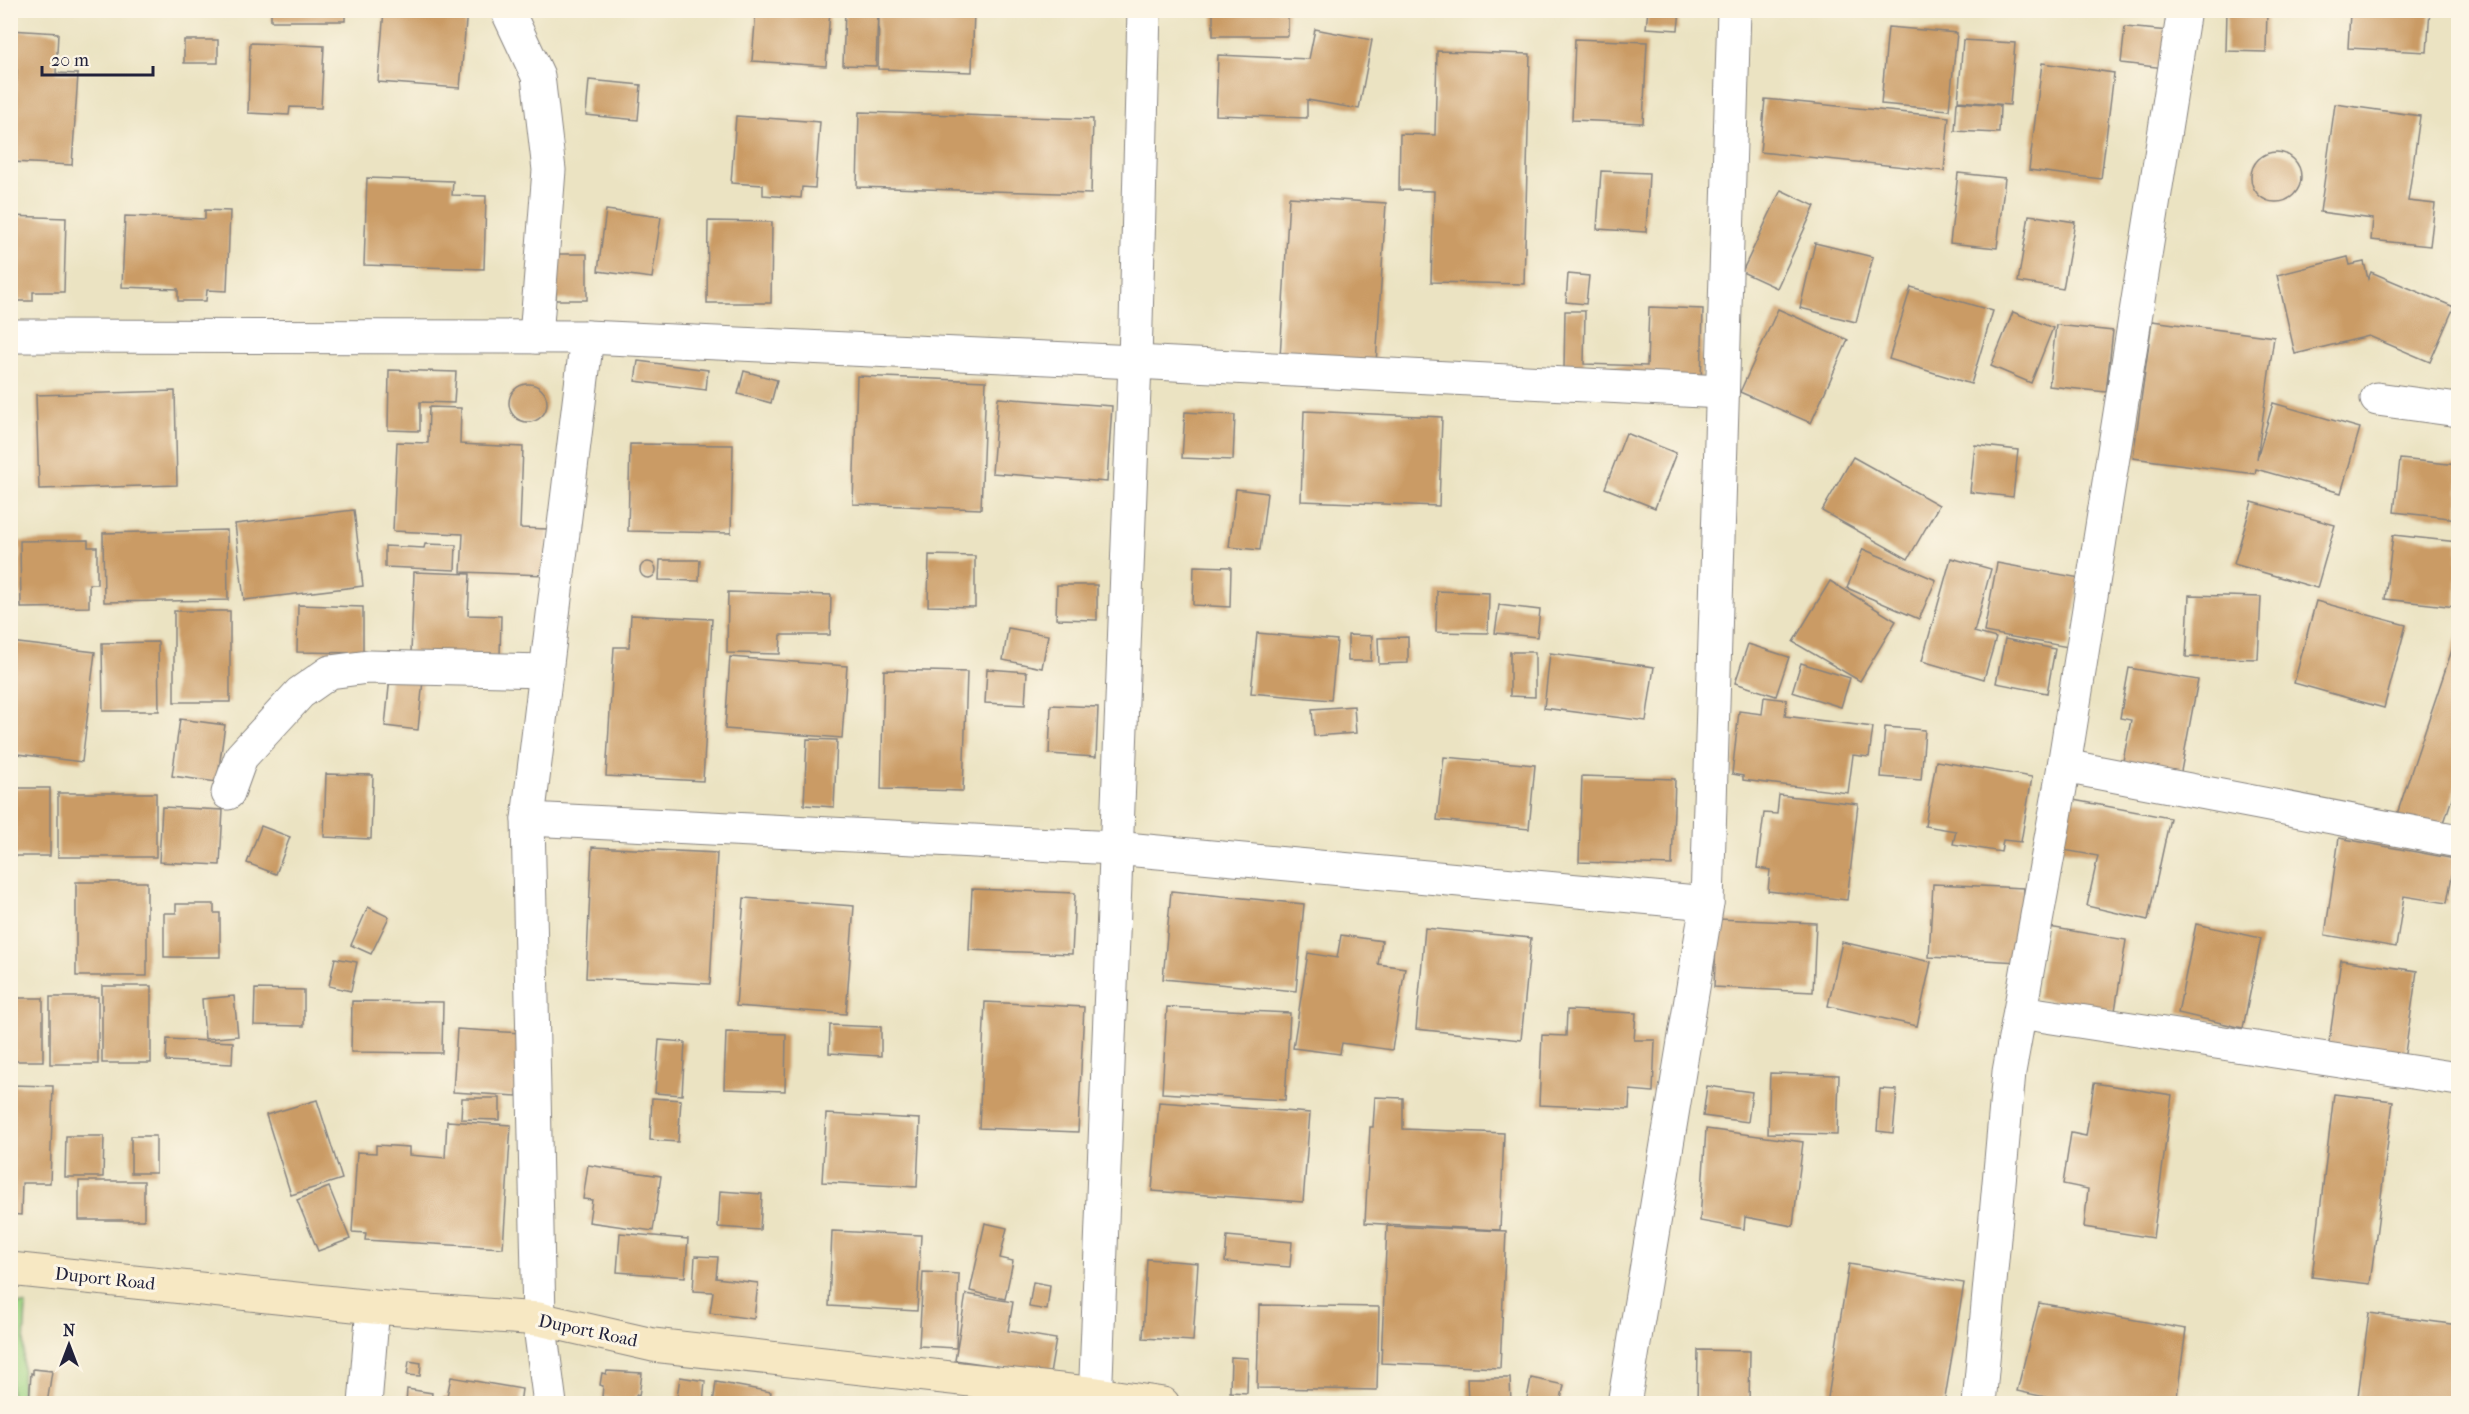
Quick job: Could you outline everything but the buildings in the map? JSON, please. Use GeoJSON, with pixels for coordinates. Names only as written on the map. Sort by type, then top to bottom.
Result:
{"type":"FeatureCollection","features":[{"type":"Feature","properties":{"kind":"street"},"geometry":{"type":"LineString","coordinates":[[507,10],[538,76],[549,170],[536,337]]}},
{"type":"Feature","properties":{"kind":"street"},"geometry":{"type":"LineString","coordinates":[[1096,1399],[1135,362],[1144,10]]}},
{"type":"Feature","properties":{"kind":"street"},"geometry":{"type":"LineString","coordinates":[[1624,1404],[1707,903],[1734,10]]}},
{"type":"Feature","properties":{"kind":"street"},"geometry":{"type":"LineString","coordinates":[[1979,1404],[2009,1072],[2064,766],[2184,10]]}},
{"type":"Feature","properties":{"kind":"street"},"geometry":{"type":"LineString","coordinates":[[10,336],[587,337],[1722,392]]}},
{"type":"Feature","properties":{"kind":"street"},"geometry":{"type":"LineString","coordinates":[[550,1404],[539,1319],[528,819],[587,337]]}},
{"type":"Feature","properties":{"kind":"street"},"geometry":{"type":"LineString","coordinates":[[2377,399],[2458,410]]}},
{"type":"Feature","properties":{"kind":"street"},"geometry":{"type":"LineString","coordinates":[[228,793],[241,757],[300,693],[330,672],[368,667],[547,671]]}},
{"type":"Feature","properties":{"kind":"street"},"geometry":{"type":"LineString","coordinates":[[2064,766],[2458,841]]}},
{"type":"Feature","properties":{"kind":"street"},"geometry":{"type":"LineString","coordinates":[[528,819],[1115,848],[1707,903]]}},
{"type":"Feature","properties":{"kind":"street"},"geometry":{"type":"LineString","coordinates":[[2020,1012],[2458,1079]]}},
{"type":"Feature","properties":{"kind":"street","name":"Duport Road"},"geometry":{"type":"LineString","coordinates":[[10,1269],[373,1307],[539,1319],[653,1345],[1096,1399],[1163,1404]]}},
{"type":"Feature","properties":{"kind":"street"},"geometry":{"type":"LineString","coordinates":[[365,1404],[373,1307]]}},
{"type":"Feature","properties":{"kind":"green space"},"geometry":{"type":"Polygon","coordinates":[[[11,1303],[26,1305],[21,1403],[11,1403],[11,1303]]]}}]}
